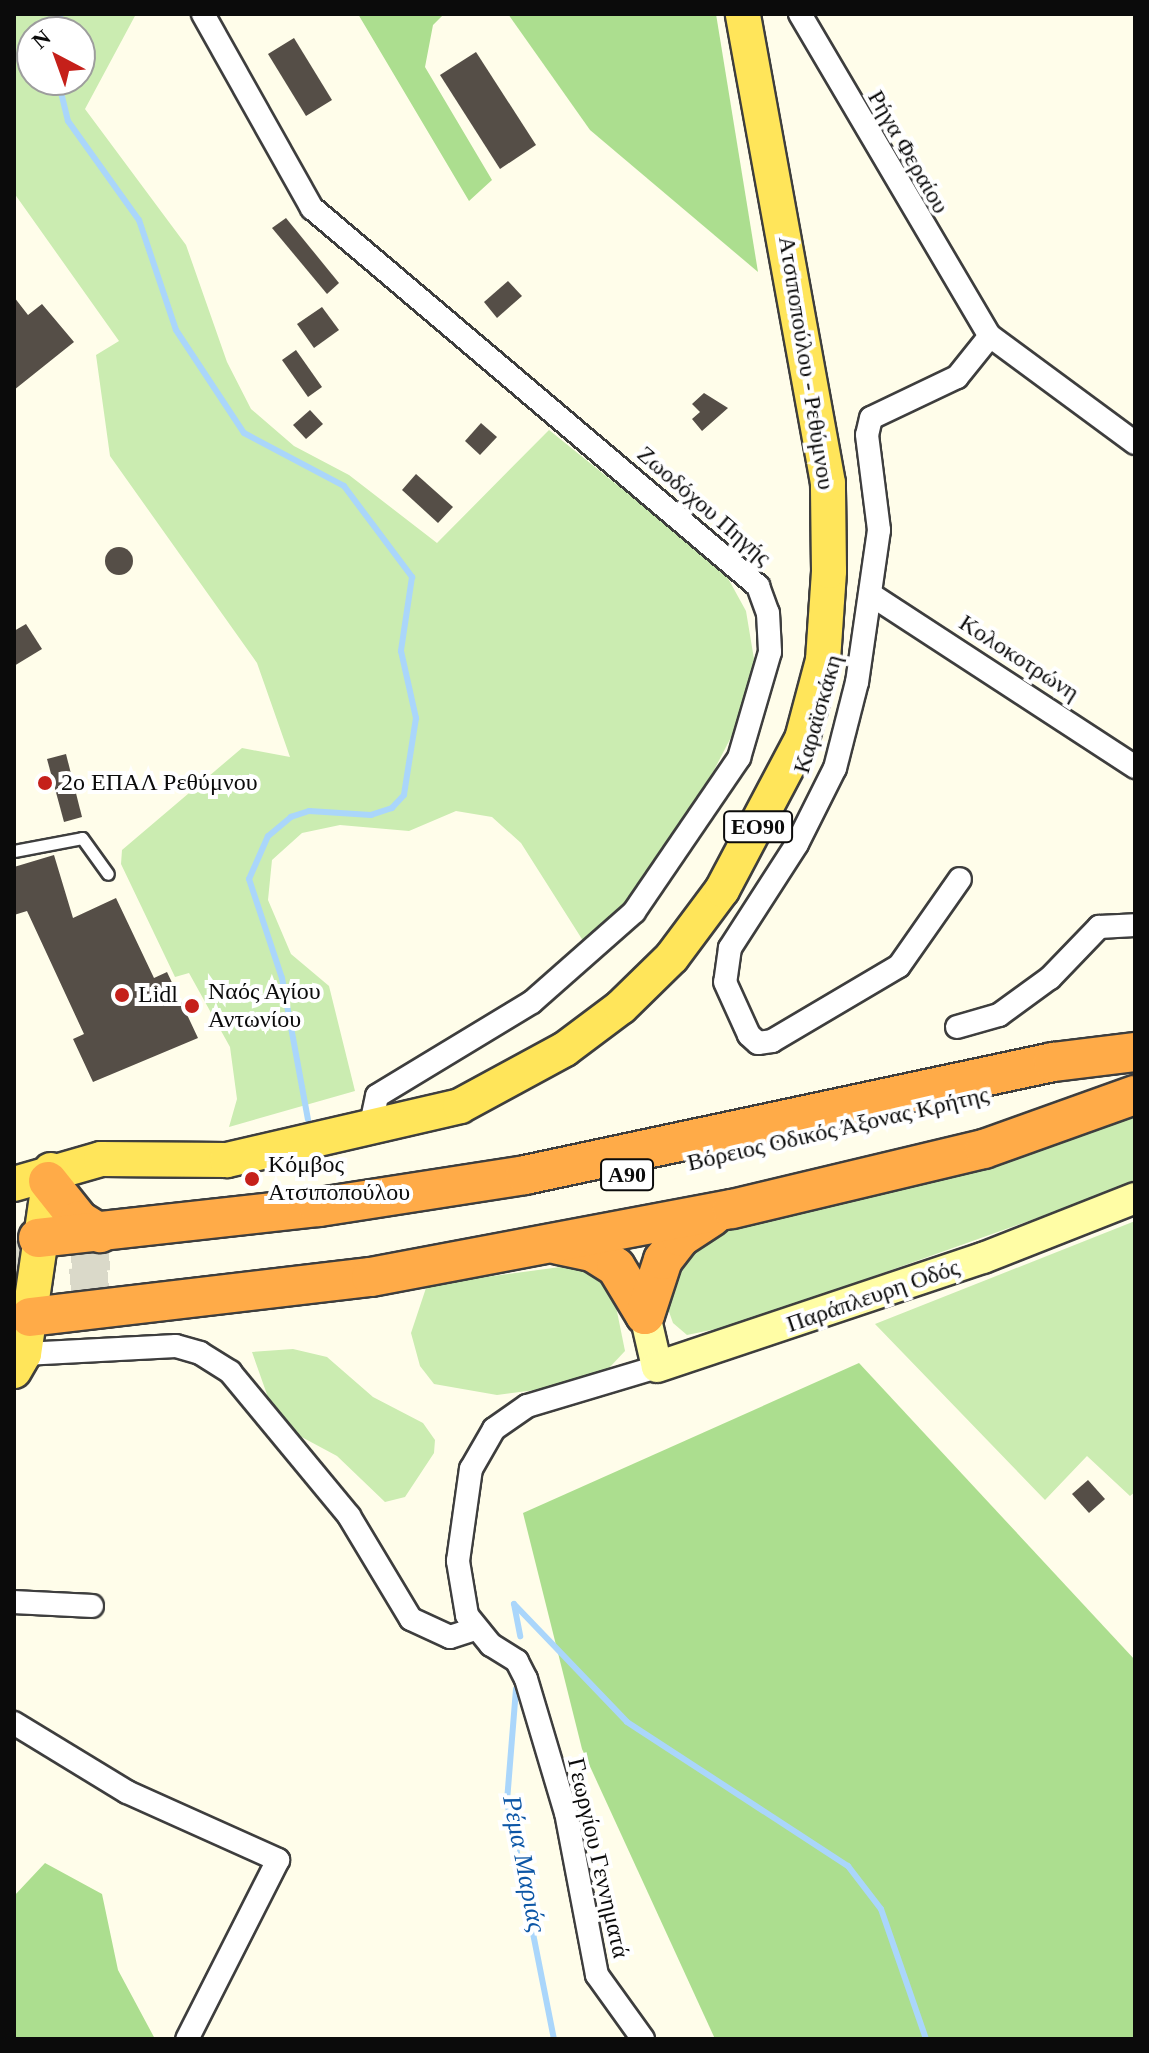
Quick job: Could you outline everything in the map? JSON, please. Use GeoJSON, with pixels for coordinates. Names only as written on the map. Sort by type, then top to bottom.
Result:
{"type":"FeatureCollection","features":[{"type":"Feature","properties":{"kind":"highway"},"geometry":{"type":"LineString","coordinates":[[22,1340],[106,1269],[1053,1062],[1135,1054]]}},
{"type":"Feature","properties":{"kind":"highway"},"geometry":{"type":"LineString","coordinates":[[26,1239],[106,1269],[371,1277],[732,1209],[984,1149],[1135,1093]]}},
{"type":"Feature","properties":{"kind":"highway","name":"Βόρειος Οδικός Άξονας Κρήτης"},"geometry":{"type":"LineString","coordinates":[[106,1269],[384,1250],[611,1212],[877,1156],[1135,1093]]}},
{"type":"Feature","properties":{"kind":"highway"},"geometry":{"type":"LineString","coordinates":[[38,1179],[79,1220],[106,1269]]}},
{"type":"Feature","properties":{"kind":"highway"},"geometry":{"type":"LineString","coordinates":[[645,1315],[663,1260],[705,1220],[732,1209]]}},
{"type":"Feature","properties":{"kind":"highway"},"geometry":{"type":"LineString","coordinates":[[536,1247],[578,1248],[616,1267],[645,1315]]}},
{"type":"Feature","properties":{"kind":"main road","name":"Ατσιποπούλου - Ρεθύμνου"},"geometry":{"type":"LineString","coordinates":[[38,1179],[128,1156],[227,1160],[460,1106],[565,1049],[621,1007],[672,957],[722,890],[802,739],[823,660],[828,483],[743,14]]}},
{"type":"Feature","properties":{"kind":"main road"},"geometry":{"type":"LineString","coordinates":[[22,1340],[26,1239],[38,1179]]}},
{"type":"Feature","properties":{"kind":"street","name":"Ζωοδόχου Πηγής"},"geometry":{"type":"LineString","coordinates":[[203,14],[312,208],[758,586],[768,613],[767,664],[739,758],[634,912],[586,961],[532,1002],[377,1096],[370,1128]]}},
{"type":"Feature","properties":{"kind":"street","name":"Ρήγα Φεραίου"},"geometry":{"type":"LineString","coordinates":[[800,14],[939,257],[980,310],[990,336]]}},
{"type":"Feature","properties":{"kind":"street"},"geometry":{"type":"LineString","coordinates":[[990,336],[1135,443]]}},
{"type":"Feature","properties":{"kind":"street","name":"Καραϊσκάκη"},"geometry":{"type":"LineString","coordinates":[[960,879],[899,966],[772,1041],[758,1043],[749,1035],[725,982],[730,948],[797,844],[835,768],[873,596],[879,530],[867,435],[871,418],[957,377],[990,336]]}},
{"type":"Feature","properties":{"kind":"street","name":"Κολοκοτρώνη"},"geometry":{"type":"LineString","coordinates":[[873,596],[1135,767]]}},
{"type":"Feature","properties":{"kind":"street"},"geometry":{"type":"LineString","coordinates":[[957,1027],[999,1015],[1050,978],[1099,927],[1135,925]]}},
{"type":"Feature","properties":{"kind":"street","name":"Παράπλευρη Οδός"},"geometry":{"type":"LineString","coordinates":[[657,1367],[983,1258],[1135,1198]]}},
{"type":"Feature","properties":{"kind":"street"},"geometry":{"type":"LineString","coordinates":[[22,1340],[176,1346],[200,1353],[230,1372],[349,1516],[411,1619],[450,1637],[475,1629],[458,1561],[471,1469],[494,1429],[527,1406],[657,1367],[645,1315]]}},
{"type":"Feature","properties":{"kind":"street"},"geometry":{"type":"LineString","coordinates":[[14,1602],[92,1606]]}},
{"type":"Feature","properties":{"kind":"street","name":"Γεωργίου Γεννηματά"},"geometry":{"type":"LineString","coordinates":[[475,1629],[491,1645],[517,1661],[526,1679],[566,1813],[597,1975],[643,2039]]}},
{"type":"Feature","properties":{"kind":"street"},"geometry":{"type":"LineString","coordinates":[[14,1723],[127,1792],[278,1860],[277,1872],[187,2039]]}},
{"type":"Feature","properties":{"kind":"lane"},"geometry":{"type":"LineString","coordinates":[[14,851],[82,838],[108,874]]}},
{"type":"Feature","properties":{"kind":"green space"},"geometry":{"type":"Polygon","coordinates":[[[14,14],[136,14],[96,89],[96,16],[16,16],[16,96],[92,96],[85,109],[186,245],[227,362],[251,409],[294,446],[349,475],[437,543],[549,430],[724,571],[746,611],[754,659],[742,716],[697,803],[642,888],[587,947],[521,843],[492,817],[456,811],[409,831],[340,825],[302,833],[272,860],[268,900],[291,954],[329,986],[355,1091],[229,1127],[237,1099],[230,1047],[189,973],[175,977],[121,864],[122,850],[242,748],[290,757],[257,663],[110,456],[96,355],[119,341],[14,193],[14,14]]]}},
{"type":"Feature","properties":{"kind":"green space"},"geometry":{"type":"Polygon","coordinates":[[[358,14],[444,14],[433,25],[425,67],[492,180],[469,201],[358,14]]]}},
{"type":"Feature","properties":{"kind":"green space"},"geometry":{"type":"Polygon","coordinates":[[[508,14],[716,14],[758,272],[590,130],[508,14]]]}},
{"type":"Feature","properties":{"kind":"green space"},"geometry":{"type":"Polygon","coordinates":[[[1135,1116],[1135,1183],[740,1324],[687,1335],[673,1323],[667,1306],[674,1267],[701,1239],[749,1221],[966,1170],[1135,1116]]]}},
{"type":"Feature","properties":{"kind":"green space"},"geometry":{"type":"Polygon","coordinates":[[[1135,1221],[1135,1492],[1130,1496],[1087,1456],[1045,1500],[875,1324],[1135,1221]]]}},
{"type":"Feature","properties":{"kind":"green space"},"geometry":{"type":"Polygon","coordinates":[[[575,1265],[600,1273],[612,1287],[625,1351],[609,1368],[543,1389],[497,1395],[434,1384],[420,1366],[411,1333],[427,1285],[575,1265]]]}},
{"type":"Feature","properties":{"kind":"green space"},"geometry":{"type":"Polygon","coordinates":[[[293,1349],[327,1357],[373,1397],[423,1423],[435,1440],[434,1453],[405,1497],[385,1502],[337,1456],[296,1434],[270,1403],[252,1352],[293,1349]]]}},
{"type":"Feature","properties":{"kind":"green space"},"geometry":{"type":"Polygon","coordinates":[[[859,1363],[1135,1660],[1135,2039],[715,2039],[582,1749],[523,1513],[859,1363]]]}},
{"type":"Feature","properties":{"kind":"green space"},"geometry":{"type":"Polygon","coordinates":[[[45,1863],[102,1894],[118,1970],[155,2039],[14,2039],[14,1896],[45,1863]]]}},
{"type":"Feature","properties":{"kind":"building"},"geometry":{"type":"Polygon","coordinates":[[[294,38],[332,100],[306,116],[268,54],[294,38]]]}},
{"type":"Feature","properties":{"kind":"building"},"geometry":{"type":"Polygon","coordinates":[[[476,52],[536,145],[500,169],[440,75],[476,52]]]}},
{"type":"Feature","properties":{"kind":"building"},"geometry":{"type":"Polygon","coordinates":[[[286,218],[339,283],[327,294],[272,228],[286,218]]]}},
{"type":"Feature","properties":{"kind":"building"},"geometry":{"type":"Polygon","coordinates":[[[508,281],[522,296],[497,318],[484,302],[508,281]]]}},
{"type":"Feature","properties":{"kind":"building"},"geometry":{"type":"Polygon","coordinates":[[[14,297],[28,315],[42,304],[74,342],[14,390],[14,297]]]}},
{"type":"Feature","properties":{"kind":"building"},"geometry":{"type":"Polygon","coordinates":[[[322,307],[339,330],[314,348],[297,324],[322,307]]]}},
{"type":"Feature","properties":{"kind":"building"},"geometry":{"type":"Polygon","coordinates":[[[296,350],[322,387],[308,397],[282,360],[296,350]]]}},
{"type":"Feature","properties":{"kind":"building"},"geometry":{"type":"Polygon","coordinates":[[[704,393],[728,408],[702,431],[692,419],[700,412],[692,404],[704,393]]]}},
{"type":"Feature","properties":{"kind":"building"},"geometry":{"type":"Polygon","coordinates":[[[310,410],[323,424],[306,439],[293,425],[310,410]]]}},
{"type":"Feature","properties":{"kind":"building"},"geometry":{"type":"Polygon","coordinates":[[[481,423],[497,437],[480,455],[465,441],[481,423]]]}},
{"type":"Feature","properties":{"kind":"building"},"geometry":{"type":"Polygon","coordinates":[[[416,474],[453,507],[438,523],[402,490],[416,474]]]}},
{"type":"Feature","properties":{"kind":"building"},"geometry":{"type":"Polygon","coordinates":[[[119,547],[129,551],[133,561],[129,571],[119,575],[109,571],[105,561],[109,551],[119,547]]]}},
{"type":"Feature","properties":{"kind":"building"},"geometry":{"type":"Polygon","coordinates":[[[26,624],[42,649],[14,666],[14,631],[26,624]]]}},
{"type":"Feature","properties":{"kind":"building"},"geometry":{"type":"Polygon","coordinates":[[[66,754],[82,817],[64,822],[47,759],[66,754]]]}},
{"type":"Feature","properties":{"kind":"building","name":"Lidl"},"geometry":{"type":"Polygon","coordinates":[[[54,855],[73,918],[116,898],[154,978],[167,972],[198,1038],[93,1082],[73,1039],[84,1034],[27,911],[14,915],[14,867],[54,855]]]}},
{"type":"Feature","properties":{"kind":"building"},"geometry":{"type":"Polygon","coordinates":[[[1088,1480],[1105,1499],[1089,1513],[1072,1494],[1088,1480]]]}},
{"type":"Feature","properties":{"kind":"waterway"},"geometry":{"type":"LineString","coordinates":[[62,96],[68,121],[139,220],[176,330],[244,433],[344,486],[412,577],[401,651],[416,718],[404,795],[392,808],[371,815],[309,811],[291,817],[268,836],[249,879],[282,978],[308,1120]]}},
{"type":"Feature","properties":{"kind":"waterway"},"geometry":{"type":"LineString","coordinates":[[514,1604],[627,1722],[848,1866],[881,1909],[926,2039]]}},
{"type":"Feature","properties":{"kind":"waterway","name":"Ρέμα Μαριάς"},"geometry":{"type":"LineString","coordinates":[[514,1604],[520,1636]]}},
{"type":"Feature","properties":{"kind":"waterway","name":"Ρέμα Μαριάς"},"geometry":{"type":"LineString","coordinates":[[516,1689],[507,1802],[554,2039]]}},
{"type":"Feature","properties":{"kind":"tunnel"},"geometry":{"type":"LineString","coordinates":[[14,1260],[110,1251]]}},
{"type":"Feature","properties":{"kind":"tunnel"},"geometry":{"type":"LineString","coordinates":[[14,1293],[115,1284]]}},
{"type":"Feature","properties":{"kind":"place","name":"2ο ΕΠΑΛ Ρεθύμνου"},"geometry":{"type":"Point","coordinates":[45,783]}},
{"type":"Feature","properties":{"kind":"place","name":"Lidl"},"geometry":{"type":"Point","coordinates":[122,995]}},
{"type":"Feature","properties":{"kind":"place","name":"Ναός Αγίου Αντωνίου"},"geometry":{"type":"Point","coordinates":[192,1006]}},
{"type":"Feature","properties":{"kind":"place","name":"Κόμβος Ατσιποπούλου"},"geometry":{"type":"Point","coordinates":[252,1179]}}]}
